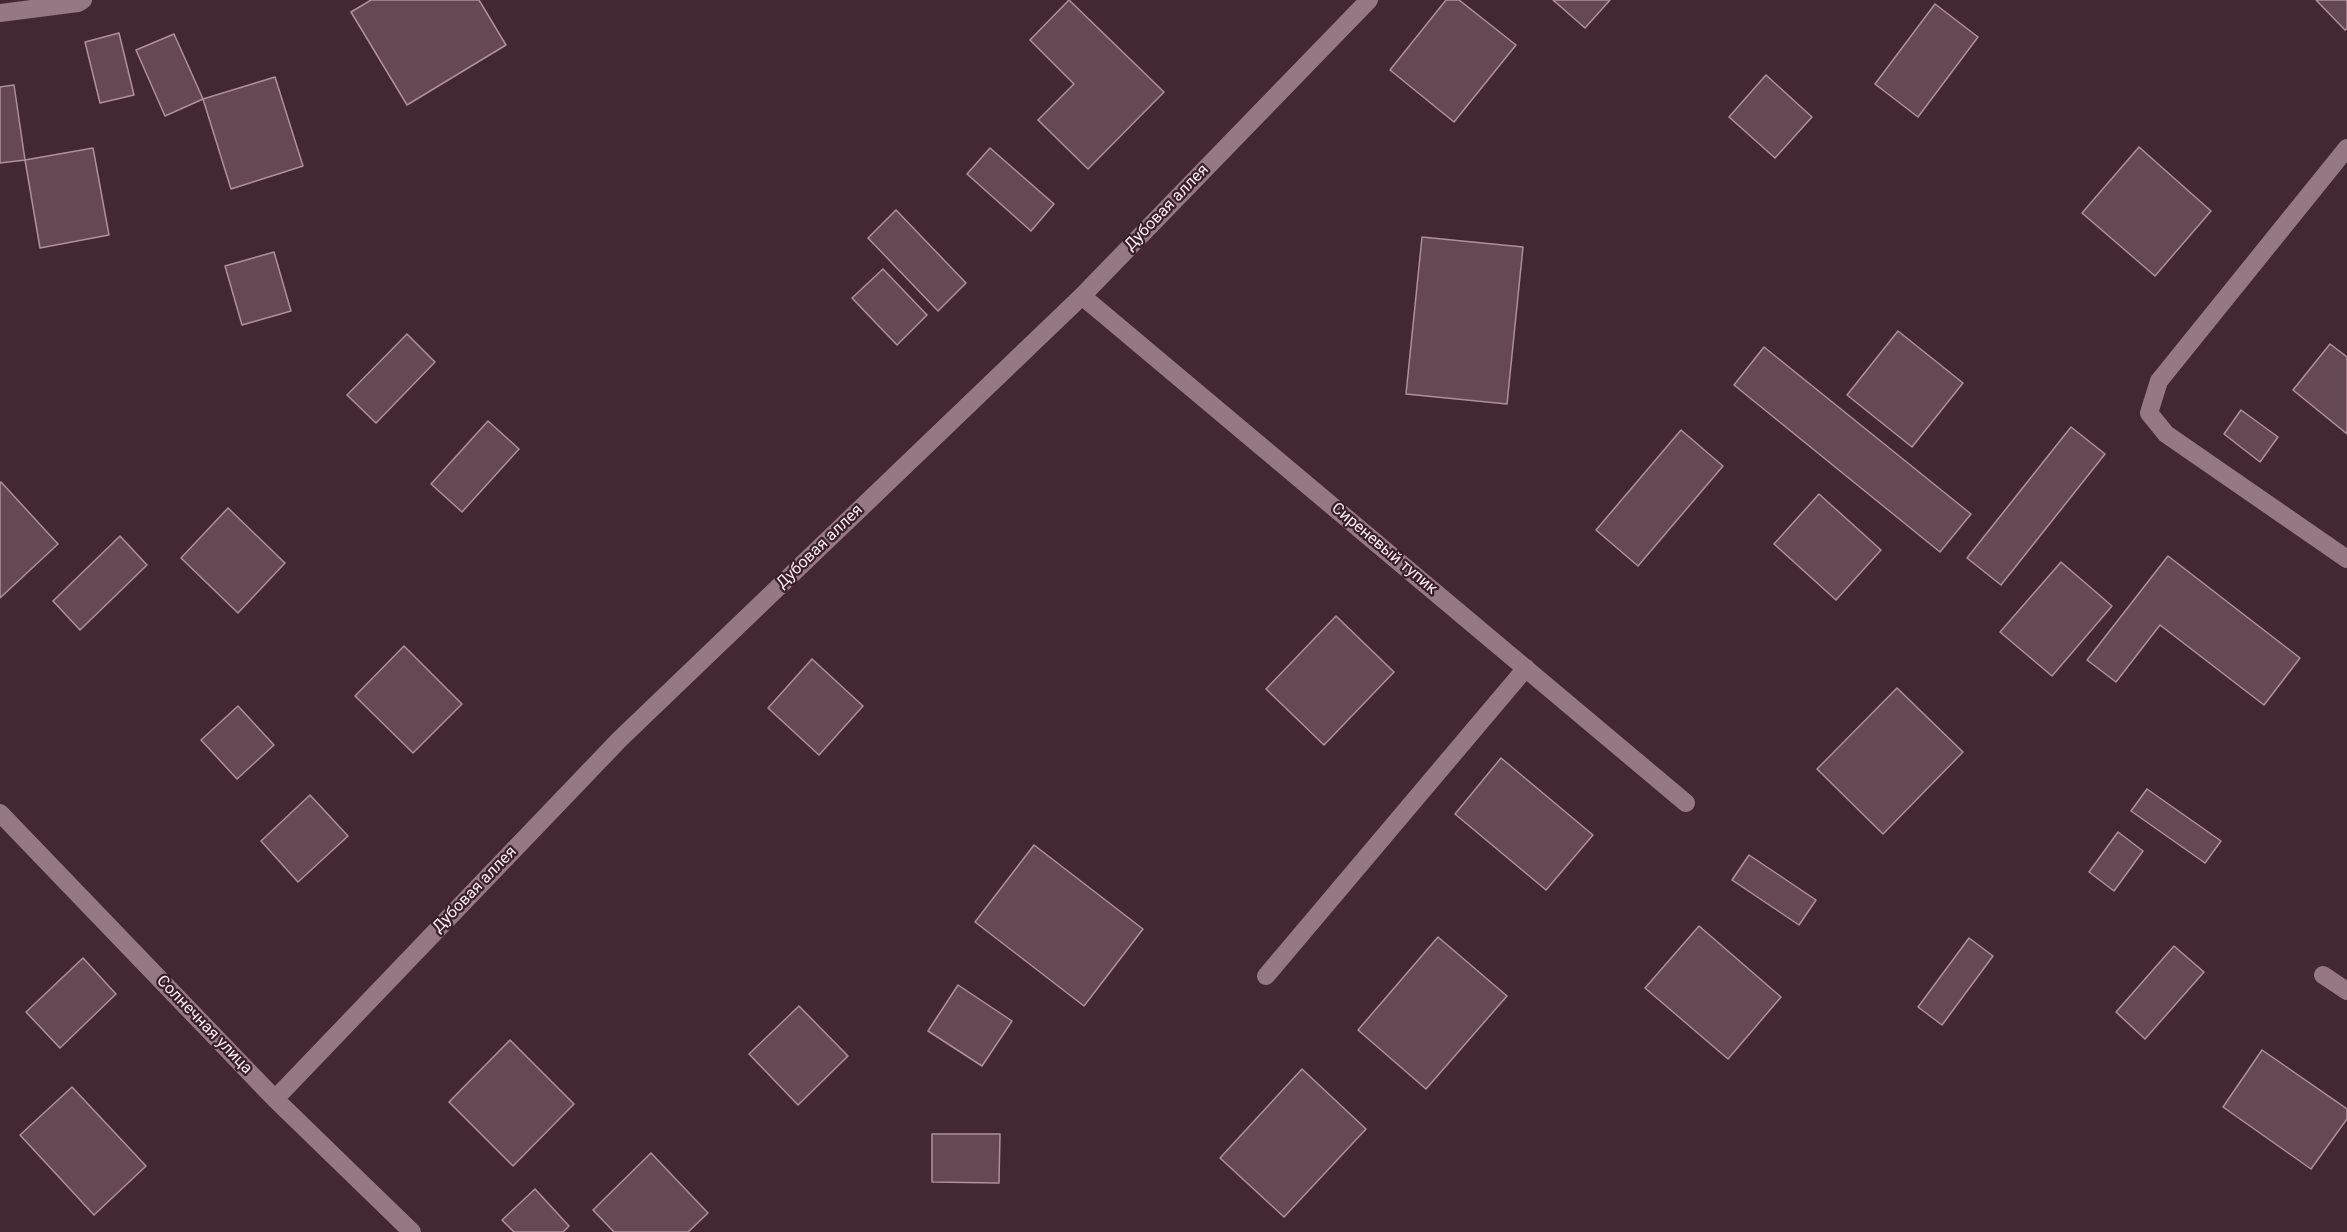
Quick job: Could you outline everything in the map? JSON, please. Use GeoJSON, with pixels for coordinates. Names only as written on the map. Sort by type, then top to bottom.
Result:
{"type":"FeatureCollection","features":[{"type":"Feature","properties":{"kind":"lane"},"geometry":{"type":"LineString","coordinates":[[0,13],[78,3],[83,0]]}},
{"type":"Feature","properties":{"kind":"lane","name":"Дубовая аллея"},"geometry":{"type":"LineString","coordinates":[[276,1099],[620,739],[1082,296],[1369,0]]}},
{"type":"Feature","properties":{"kind":"lane"},"geometry":{"type":"LineString","coordinates":[[2347,148],[2159,381],[2150,413],[2166,434],[2347,559]]}},
{"type":"Feature","properties":{"kind":"lane","name":"Сиреневый тупик"},"geometry":{"type":"LineString","coordinates":[[1082,296],[1686,803]]}},
{"type":"Feature","properties":{"kind":"lane"},"geometry":{"type":"LineString","coordinates":[[1266,976],[1526,668]]}},
{"type":"Feature","properties":{"kind":"lane","name":"Солнечная улица"},"geometry":{"type":"LineString","coordinates":[[0,813],[276,1099],[412,1232]]}},
{"type":"Feature","properties":{"kind":"lane"},"geometry":{"type":"LineString","coordinates":[[2323,975],[2347,991]]}},
{"type":"Feature","properties":{"kind":"building"},"geometry":{"type":"Polygon","coordinates":[[[371,0],[479,0],[506,45],[407,105],[351,12],[371,0]]]}},
{"type":"Feature","properties":{"kind":"building"},"geometry":{"type":"Polygon","coordinates":[[[1069,0],[1164,92],[1088,169],[1038,120],[1074,84],[1030,40],[1069,0]]]}},
{"type":"Feature","properties":{"kind":"building"},"geometry":{"type":"Polygon","coordinates":[[[1446,0],[1459,0],[1516,45],[1454,122],[1390,70],[1446,0]]]}},
{"type":"Feature","properties":{"kind":"building"},"geometry":{"type":"Polygon","coordinates":[[[1553,0],[1610,0],[1585,28],[1553,0]]]}},
{"type":"Feature","properties":{"kind":"building"},"geometry":{"type":"Polygon","coordinates":[[[2316,0],[2347,0],[2347,29],[2345,30],[2316,0]]]}},
{"type":"Feature","properties":{"kind":"building"},"geometry":{"type":"Polygon","coordinates":[[[1935,4],[1978,37],[1918,117],[1875,84],[1935,4]]]}},
{"type":"Feature","properties":{"kind":"building"},"geometry":{"type":"Polygon","coordinates":[[[119,33],[134,95],[100,103],[85,42],[119,33]]]}},
{"type":"Feature","properties":{"kind":"building"},"geometry":{"type":"Polygon","coordinates":[[[174,34],[203,99],[165,116],[136,50],[174,34]]]}},
{"type":"Feature","properties":{"kind":"building"},"geometry":{"type":"Polygon","coordinates":[[[1766,75],[1812,117],[1775,158],[1729,117],[1766,75]]]}},
{"type":"Feature","properties":{"kind":"building"},"geometry":{"type":"Polygon","coordinates":[[[275,77],[303,166],[231,189],[203,99],[275,77]]]}},
{"type":"Feature","properties":{"kind":"building"},"geometry":{"type":"Polygon","coordinates":[[[14,85],[25,160],[0,163],[0,87],[14,85]]]}},
{"type":"Feature","properties":{"kind":"building"},"geometry":{"type":"Polygon","coordinates":[[[2139,147],[2211,211],[2155,276],[2082,213],[2139,147]]]}},
{"type":"Feature","properties":{"kind":"building"},"geometry":{"type":"Polygon","coordinates":[[[93,148],[109,235],[40,248],[25,160],[93,148]]]}},
{"type":"Feature","properties":{"kind":"building"},"geometry":{"type":"Polygon","coordinates":[[[990,148],[1054,204],[1031,231],[967,174],[990,148]]]}},
{"type":"Feature","properties":{"kind":"building"},"geometry":{"type":"Polygon","coordinates":[[[896,210],[966,283],[938,311],[868,238],[896,210]]]}},
{"type":"Feature","properties":{"kind":"building"},"geometry":{"type":"Polygon","coordinates":[[[1422,237],[1523,247],[1507,404],[1406,394],[1422,237]]]}},
{"type":"Feature","properties":{"kind":"building"},"geometry":{"type":"Polygon","coordinates":[[[274,252],[291,311],[242,325],[225,266],[274,252]]]}},
{"type":"Feature","properties":{"kind":"building"},"geometry":{"type":"Polygon","coordinates":[[[883,269],[927,315],[897,345],[852,298],[883,269]]]}},
{"type":"Feature","properties":{"kind":"building"},"geometry":{"type":"Polygon","coordinates":[[[1898,331],[1963,383],[1912,447],[1847,395],[1898,331]]]}},
{"type":"Feature","properties":{"kind":"building"},"geometry":{"type":"Polygon","coordinates":[[[407,334],[435,362],[376,423],[347,395],[407,334]]]}},
{"type":"Feature","properties":{"kind":"building"},"geometry":{"type":"Polygon","coordinates":[[[2330,344],[2347,357],[2347,434],[2293,390],[2330,344]]]}},
{"type":"Feature","properties":{"kind":"building"},"geometry":{"type":"Polygon","coordinates":[[[1764,347],[1971,514],[1940,552],[1734,385],[1764,347]]]}},
{"type":"Feature","properties":{"kind":"building"},"geometry":{"type":"Polygon","coordinates":[[[2241,410],[2278,437],[2260,462],[2224,434],[2241,410]]]}},
{"type":"Feature","properties":{"kind":"building"},"geometry":{"type":"Polygon","coordinates":[[[488,421],[519,449],[462,512],[431,484],[488,421]]]}},
{"type":"Feature","properties":{"kind":"building"},"geometry":{"type":"Polygon","coordinates":[[[2071,427],[2105,454],[2001,585],[1967,558],[2071,427]]]}},
{"type":"Feature","properties":{"kind":"building"},"geometry":{"type":"Polygon","coordinates":[[[1681,430],[1723,466],[1638,566],[1596,530],[1681,430]]]}},
{"type":"Feature","properties":{"kind":"building"},"geometry":{"type":"Polygon","coordinates":[[[0,483],[58,544],[0,598],[0,483]]]}},
{"type":"Feature","properties":{"kind":"building"},"geometry":{"type":"Polygon","coordinates":[[[1819,494],[1881,550],[1836,600],[1774,544],[1819,494]]]}},
{"type":"Feature","properties":{"kind":"building"},"geometry":{"type":"Polygon","coordinates":[[[228,508],[285,563],[238,613],[181,558],[228,508]]]}},
{"type":"Feature","properties":{"kind":"building"},"geometry":{"type":"Polygon","coordinates":[[[120,536],[147,565],[80,630],[53,601],[120,536]]]}},
{"type":"Feature","properties":{"kind":"building"},"geometry":{"type":"Polygon","coordinates":[[[2168,556],[2300,658],[2264,705],[2160,625],[2116,682],[2087,660],[2168,556]]]}},
{"type":"Feature","properties":{"kind":"building"},"geometry":{"type":"Polygon","coordinates":[[[2061,562],[2112,606],[2052,676],[2000,632],[2061,562]]]}},
{"type":"Feature","properties":{"kind":"building"},"geometry":{"type":"Polygon","coordinates":[[[1336,616],[1394,672],[1324,745],[1266,689],[1336,616]]]}},
{"type":"Feature","properties":{"kind":"building"},"geometry":{"type":"Polygon","coordinates":[[[404,646],[462,704],[413,753],[355,696],[404,646]]]}},
{"type":"Feature","properties":{"kind":"building"},"geometry":{"type":"Polygon","coordinates":[[[812,659],[863,706],[819,755],[768,708],[812,659]]]}},
{"type":"Feature","properties":{"kind":"building"},"geometry":{"type":"Polygon","coordinates":[[[1897,688],[1963,752],[1883,834],[1817,769],[1897,688]]]}},
{"type":"Feature","properties":{"kind":"building"},"geometry":{"type":"Polygon","coordinates":[[[238,706],[274,745],[237,779],[201,740],[238,706]]]}},
{"type":"Feature","properties":{"kind":"building"},"geometry":{"type":"Polygon","coordinates":[[[1501,758],[1593,835],[1546,890],[1455,814],[1501,758]]]}},
{"type":"Feature","properties":{"kind":"building"},"geometry":{"type":"Polygon","coordinates":[[[2147,789],[2221,841],[2205,863],[2131,811],[2147,789]]]}},
{"type":"Feature","properties":{"kind":"building"},"geometry":{"type":"Polygon","coordinates":[[[310,795],[348,836],[298,882],[261,841],[310,795]]]}},
{"type":"Feature","properties":{"kind":"building"},"geometry":{"type":"Polygon","coordinates":[[[2118,832],[2143,851],[2114,891],[2089,872],[2118,832]]]}},
{"type":"Feature","properties":{"kind":"building"},"geometry":{"type":"Polygon","coordinates":[[[1034,845],[1143,929],[1084,1006],[975,922],[1034,845]]]}},
{"type":"Feature","properties":{"kind":"building"},"geometry":{"type":"Polygon","coordinates":[[[1749,855],[1816,900],[1799,925],[1732,880],[1749,855]]]}},
{"type":"Feature","properties":{"kind":"building"},"geometry":{"type":"Polygon","coordinates":[[[1699,926],[1781,997],[1728,1059],[1645,988],[1699,926]]]}},
{"type":"Feature","properties":{"kind":"building"},"geometry":{"type":"Polygon","coordinates":[[[1438,937],[1507,996],[1426,1089],[1358,1030],[1438,937]]]}},
{"type":"Feature","properties":{"kind":"building"},"geometry":{"type":"Polygon","coordinates":[[[1969,938],[1993,956],[1942,1025],[1918,1007],[1969,938]]]}},
{"type":"Feature","properties":{"kind":"building"},"geometry":{"type":"Polygon","coordinates":[[[2174,946],[2204,972],[2145,1039],[2116,1012],[2174,946]]]}},
{"type":"Feature","properties":{"kind":"building"},"geometry":{"type":"Polygon","coordinates":[[[83,958],[116,994],[60,1048],[26,1012],[83,958]]]}},
{"type":"Feature","properties":{"kind":"building"},"geometry":{"type":"Polygon","coordinates":[[[958,985],[1012,1021],[982,1066],[928,1031],[958,985]]]}},
{"type":"Feature","properties":{"kind":"building"},"geometry":{"type":"Polygon","coordinates":[[[799,1006],[848,1056],[798,1105],[749,1054],[799,1006]]]}},
{"type":"Feature","properties":{"kind":"building"},"geometry":{"type":"Polygon","coordinates":[[[510,1040],[574,1104],[513,1166],[449,1102],[510,1040]]]}},
{"type":"Feature","properties":{"kind":"building"},"geometry":{"type":"Polygon","coordinates":[[[2262,1050],[2347,1109],[2347,1119],[2311,1169],[2223,1107],[2262,1050]]]}},
{"type":"Feature","properties":{"kind":"building"},"geometry":{"type":"Polygon","coordinates":[[[1302,1069],[1366,1129],[1284,1217],[1220,1158],[1302,1069]]]}},
{"type":"Feature","properties":{"kind":"building"},"geometry":{"type":"Polygon","coordinates":[[[72,1087],[146,1166],[94,1215],[20,1135],[72,1087]]]}},
{"type":"Feature","properties":{"kind":"building"},"geometry":{"type":"Polygon","coordinates":[[[932,1134],[1000,1134],[999,1183],[932,1182],[932,1134]]]}},
{"type":"Feature","properties":{"kind":"building"},"geometry":{"type":"Polygon","coordinates":[[[651,1153],[708,1213],[688,1232],[614,1232],[593,1210],[651,1153]]]}},
{"type":"Feature","properties":{"kind":"building"},"geometry":{"type":"Polygon","coordinates":[[[535,1189],[569,1226],[563,1232],[514,1232],[502,1220],[535,1189]]]}}]}
